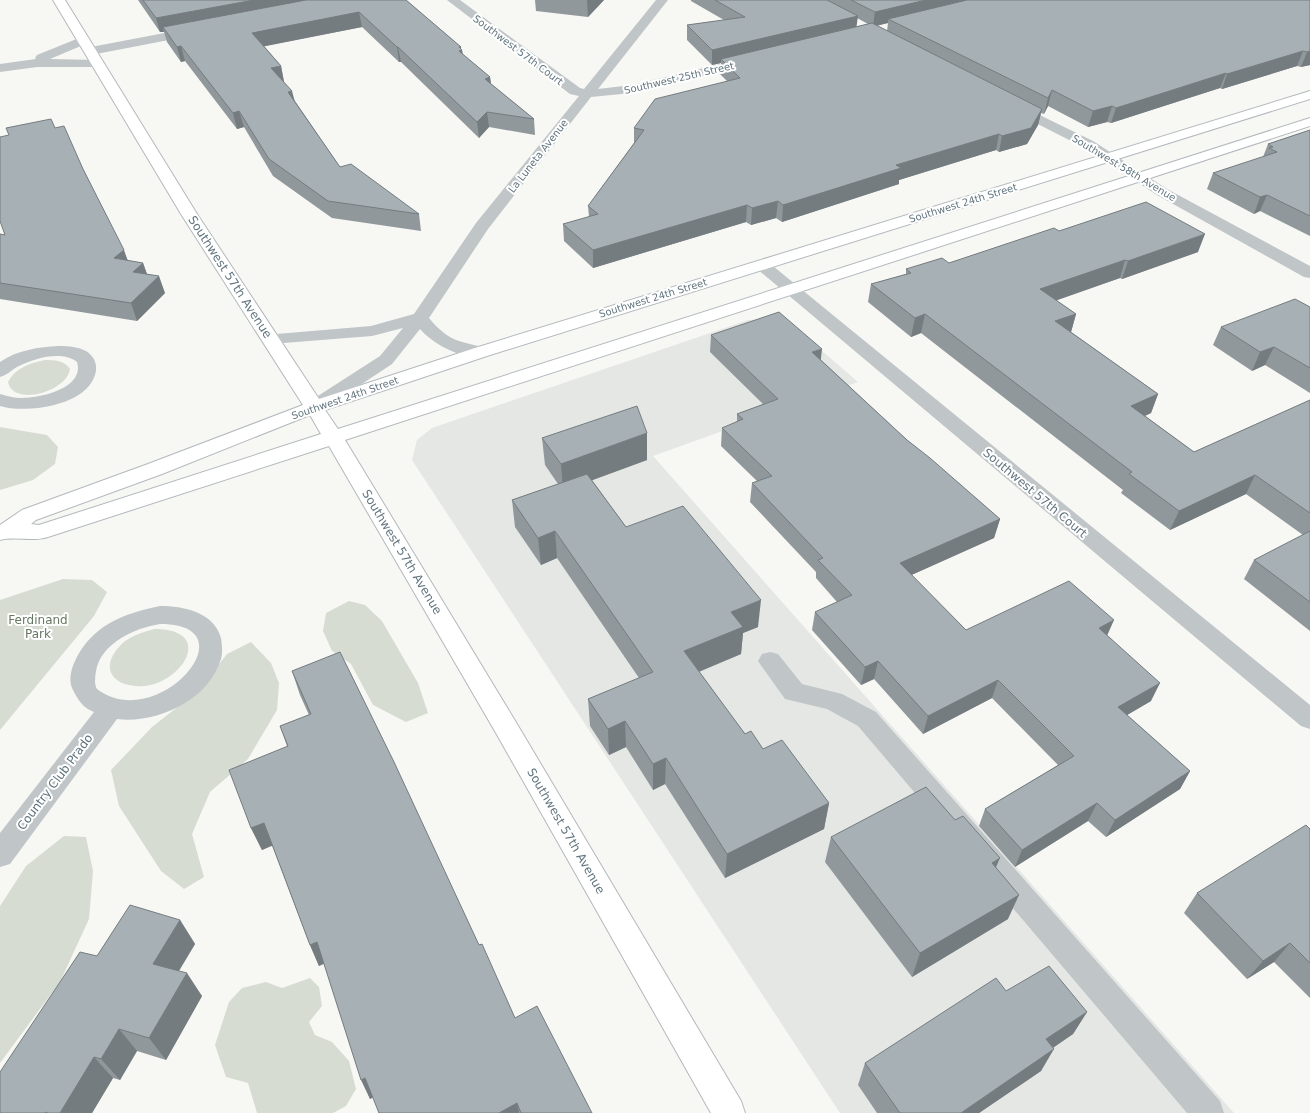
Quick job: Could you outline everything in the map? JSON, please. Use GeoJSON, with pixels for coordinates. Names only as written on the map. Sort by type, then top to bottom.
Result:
{"type":"FeatureCollection","features":[{"type":"Feature","properties":{"kind":"main road","name":"Southwest 57th Avenue"},"geometry":{"type":"LineString","coordinates":[[59,0],[189,214],[334,438],[410,563],[729,1113]]}},
{"type":"Feature","properties":{"kind":"main road","name":"Southwest 24th Street"},"geometry":{"type":"LineString","coordinates":[[4,532],[29,515],[155,469],[314,407],[481,352],[1310,95]]}},
{"type":"Feature","properties":{"kind":"main road","name":"Southwest 24th Street"},"geometry":{"type":"LineString","coordinates":[[4,532],[40,532],[1310,122]]}},
{"type":"Feature","properties":{"kind":"street","name":"Southwest 57th Court"},"geometry":{"type":"LineString","coordinates":[[453,0],[565,85],[575,91],[587,94]]}},
{"type":"Feature","properties":{"kind":"street","name":"La Luneta Avenue"},"geometry":{"type":"LineString","coordinates":[[314,407],[386,360],[420,318],[482,226],[662,0]]}},
{"type":"Feature","properties":{"kind":"street"},"geometry":{"type":"LineString","coordinates":[[91,51],[211,28]]}},
{"type":"Feature","properties":{"kind":"street"},"geometry":{"type":"LineString","coordinates":[[0,68],[25,63],[57,52],[84,40]]}},
{"type":"Feature","properties":{"kind":"street","name":"Southwest 25th Street"},"geometry":{"type":"LineString","coordinates":[[587,94],[645,87],[765,58]]}},
{"type":"Feature","properties":{"kind":"street"},"geometry":{"type":"LineString","coordinates":[[25,63],[50,62],[98,64]]}},
{"type":"Feature","properties":{"kind":"street","name":"Southwest 58th Avenue"},"geometry":{"type":"LineString","coordinates":[[1005,101],[1110,158],[1162,192],[1310,273]]}},
{"type":"Feature","properties":{"kind":"street","name":"Southwest 57th Court"},"geometry":{"type":"LineString","coordinates":[[762,265],[1310,719]]}},
{"type":"Feature","properties":{"kind":"street"},"geometry":{"type":"LineString","coordinates":[[271,339],[372,331],[420,318],[432,334],[448,344],[458,348],[481,352]]}},
{"type":"Feature","properties":{"kind":"street"},"geometry":{"type":"LineString","coordinates":[[0,370],[20,358],[32,354],[56,351],[76,354],[83,357],[88,369],[81,382],[72,390],[46,401],[17,405],[0,400]]}},
{"type":"Feature","properties":{"kind":"street"},"geometry":{"type":"LineString","coordinates":[[160,615],[179,616],[194,621],[206,630],[212,642],[210,657],[203,672],[190,687],[172,698],[152,707],[130,710],[110,708],[95,702],[85,691],[81,678],[84,664],[93,649],[106,636],[141,618],[160,615]]}},
{"type":"Feature","properties":{"kind":"street"},"geometry":{"type":"LineString","coordinates":[[770,662],[794,692],[833,701],[867,719],[1208,1113]]}},
{"type":"Feature","properties":{"kind":"street","name":"Country Club Prado"},"geometry":{"type":"LineString","coordinates":[[0,855],[110,708]]}},
{"type":"Feature","properties":{"kind":"shaded area"},"geometry":{"type":"Polygon","coordinates":[[[771,319],[792,325],[858,382],[653,456],[1234,1113],[840,1113],[412,460],[417,440],[432,428],[748,320],[771,319]]]}},
{"type":"Feature","properties":{"kind":"green space"},"geometry":{"type":"Polygon","coordinates":[[[45,360],[56,360],[62,362],[70,369],[67,377],[60,384],[40,394],[19,394],[12,390],[8,382],[15,373],[24,367],[45,360]]]}},
{"type":"Feature","properties":{"kind":"green space"},"geometry":{"type":"Polygon","coordinates":[[[0,427],[47,435],[58,447],[55,464],[33,480],[0,490],[0,427]]]}},
{"type":"Feature","properties":{"kind":"green space","name":"Ferdinand Park"},"geometry":{"type":"Polygon","coordinates":[[[63,579],[92,580],[107,592],[94,616],[0,730],[0,600],[63,579]]]}},
{"type":"Feature","properties":{"kind":"green space"},"geometry":{"type":"Polygon","coordinates":[[[349,601],[365,605],[382,621],[418,683],[428,713],[406,722],[373,705],[351,664],[332,651],[323,631],[326,613],[349,601]]]}},
{"type":"Feature","properties":{"kind":"green space"},"geometry":{"type":"Polygon","coordinates":[[[154,629],[174,632],[185,638],[188,648],[186,659],[178,670],[166,679],[152,685],[136,686],[127,685],[120,682],[111,673],[111,661],[114,654],[122,644],[130,638],[154,629]]]}},
{"type":"Feature","properties":{"kind":"green space"},"geometry":{"type":"Polygon","coordinates":[[[251,642],[271,663],[279,683],[277,710],[248,759],[210,792],[192,834],[204,877],[184,889],[161,871],[119,806],[111,770],[152,727],[198,691],[227,654],[251,642]]]}},
{"type":"Feature","properties":{"kind":"green space"},"geometry":{"type":"Polygon","coordinates":[[[64,836],[86,837],[93,871],[89,919],[60,982],[0,1063],[0,906],[26,866],[64,836]]]}},
{"type":"Feature","properties":{"kind":"green space"},"geometry":{"type":"Polygon","coordinates":[[[310,978],[319,987],[322,1006],[309,1022],[315,1035],[332,1042],[349,1061],[356,1089],[346,1106],[333,1113],[257,1113],[248,1083],[226,1077],[215,1045],[229,1002],[242,988],[266,982],[282,988],[310,978]]]}},
{"type":"Feature","properties":{"kind":"building"},"geometry":{"type":"Polygon","coordinates":[[[143,0],[254,0],[156,18],[143,0]]]}},
{"type":"Feature","properties":{"kind":"building"},"geometry":{"type":"Polygon","coordinates":[[[306,0],[406,0],[461,47],[459,47],[462,50],[459,51],[490,77],[485,79],[534,119],[487,112],[477,122],[359,12],[252,33],[281,66],[271,68],[292,91],[288,92],[340,167],[351,164],[419,214],[328,201],[269,159],[239,111],[233,113],[181,46],[177,47],[163,27],[306,0]]]}},
{"type":"Feature","properties":{"kind":"building"},"geometry":{"type":"Polygon","coordinates":[[[715,0],[827,0],[858,16],[712,50],[687,25],[745,17],[715,0]]]}},
{"type":"Feature","properties":{"kind":"building"},"geometry":{"type":"Polygon","coordinates":[[[851,0],[926,0],[875,12],[851,0]]]}},
{"type":"Feature","properties":{"kind":"building"},"geometry":{"type":"Polygon","coordinates":[[[967,0],[1310,0],[1310,51],[1303,51],[1227,74],[1226,73],[1116,108],[1112,106],[1093,111],[1052,90],[1048,98],[888,19],[967,0]]]}},
{"type":"Feature","properties":{"kind":"building"},"geometry":{"type":"Polygon","coordinates":[[[872,23],[1042,109],[1031,128],[1002,136],[999,134],[896,165],[901,168],[783,205],[778,201],[752,208],[747,205],[593,250],[563,224],[598,214],[588,206],[644,130],[634,128],[655,99],[740,78],[721,59],[872,23]]]}},
{"type":"Feature","properties":{"kind":"building"},"geometry":{"type":"Polygon","coordinates":[[[51,119],[55,128],[64,126],[83,169],[124,250],[114,258],[143,263],[133,272],[159,276],[131,303],[0,283],[0,234],[5,235],[0,221],[0,137],[9,135],[6,128],[51,119]]]}},
{"type":"Feature","properties":{"kind":"building"},"geometry":{"type":"Polygon","coordinates":[[[1310,130],[1310,216],[1267,195],[1260,197],[1213,173],[1277,152],[1269,148],[1273,147],[1268,144],[1310,130]]]}},
{"type":"Feature","properties":{"kind":"building"},"geometry":{"type":"Polygon","coordinates":[[[1146,202],[1205,234],[1128,261],[1125,260],[1040,289],[1076,314],[1055,321],[1158,394],[1131,406],[1194,452],[1310,400],[1310,513],[1255,475],[1179,511],[1129,474],[1132,472],[925,314],[915,318],[871,284],[911,273],[906,269],[942,258],[949,263],[1054,228],[1059,231],[1146,202]]]}},
{"type":"Feature","properties":{"kind":"building"},"geometry":{"type":"Polygon","coordinates":[[[1295,299],[1310,307],[1310,368],[1274,347],[1260,352],[1221,327],[1295,299]]]}},
{"type":"Feature","properties":{"kind":"building"},"geometry":{"type":"Polygon","coordinates":[[[779,312],[822,349],[812,352],[907,440],[1000,519],[900,563],[966,630],[1069,581],[1114,620],[1099,628],[1160,683],[1118,707],[1190,771],[1115,820],[1097,803],[1022,850],[985,809],[1074,756],[998,680],[928,716],[878,661],[865,667],[815,612],[852,595],[818,560],[823,558],[752,483],[772,476],[722,428],[743,419],[737,414],[778,399],[711,335],[779,312]]]}},
{"type":"Feature","properties":{"kind":"building"},"geometry":{"type":"Polygon","coordinates":[[[637,406],[647,433],[561,464],[542,438],[637,406]]]}},
{"type":"Feature","properties":{"kind":"building"},"geometry":{"type":"Polygon","coordinates":[[[587,474],[626,527],[683,506],[761,600],[731,612],[743,627],[684,651],[745,734],[751,731],[763,749],[782,740],[829,803],[727,854],[666,758],[653,764],[625,721],[608,729],[588,699],[653,672],[555,531],[538,538],[512,500],[587,474]]]}},
{"type":"Feature","properties":{"kind":"building"},"geometry":{"type":"Polygon","coordinates":[[[1310,531],[1310,602],[1254,560],[1310,531]]]}},
{"type":"Feature","properties":{"kind":"building"},"geometry":{"type":"Polygon","coordinates":[[[340,652],[394,762],[479,945],[482,944],[515,1018],[537,1006],[592,1113],[521,1113],[517,1103],[499,1113],[379,1113],[365,1078],[361,1080],[317,942],[310,945],[264,823],[251,828],[229,770],[288,746],[280,726],[311,714],[292,671],[340,652]]]}},
{"type":"Feature","properties":{"kind":"building"},"geometry":{"type":"Polygon","coordinates":[[[926,787],[955,820],[963,816],[1000,858],[992,863],[1019,895],[920,953],[831,837],[926,787]]]}},
{"type":"Feature","properties":{"kind":"building"},"geometry":{"type":"Polygon","coordinates":[[[1306,825],[1310,829],[1310,963],[1290,943],[1263,961],[1197,893],[1306,825]]]}},
{"type":"Feature","properties":{"kind":"building"},"geometry":{"type":"Polygon","coordinates":[[[130,905],[180,920],[153,964],[187,973],[149,1038],[119,1029],[101,1059],[94,1057],[60,1113],[0,1113],[0,1072],[80,952],[97,956],[130,905]]]}},
{"type":"Feature","properties":{"kind":"building"},"geometry":{"type":"Polygon","coordinates":[[[1049,966],[1087,1012],[1046,1039],[1054,1049],[961,1113],[900,1113],[865,1063],[996,978],[1006,991],[1049,966]]]}}]}
